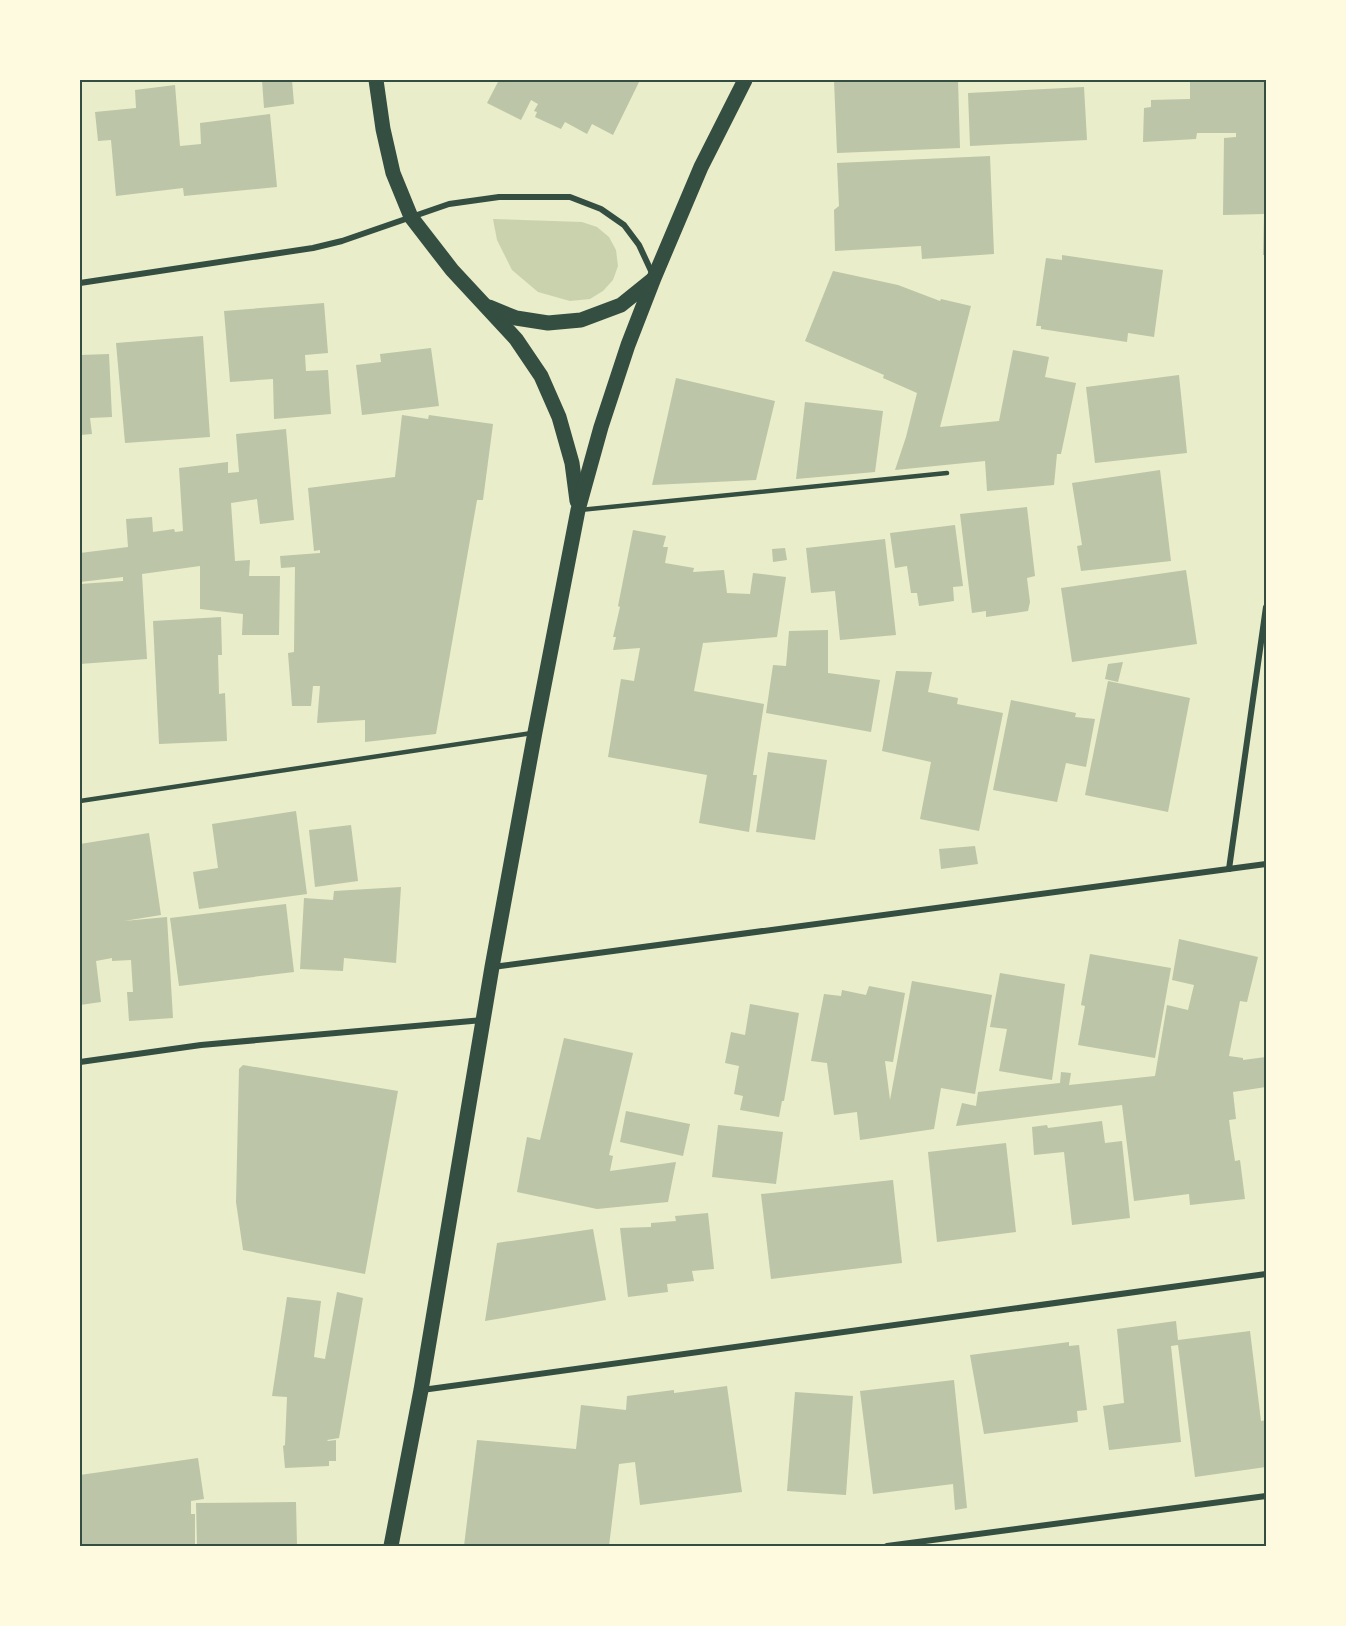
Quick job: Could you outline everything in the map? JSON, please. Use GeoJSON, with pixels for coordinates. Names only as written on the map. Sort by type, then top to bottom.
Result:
{"type":"FeatureCollection","features":[{"type":"Feature","properties":{"kind":"main road"},"geometry":{"type":"LineString","coordinates":[[376,80],[383,129],[393,173],[411,217],[452,270],[516,339],[541,376],[559,417],[572,463],[578,510]]}},
{"type":"Feature","properties":{"kind":"main road"},"geometry":{"type":"LineString","coordinates":[[391,1546],[421,1390],[492,967],[578,510],[604,417],[654,278],[701,167],[745,80]]}},
{"type":"Feature","properties":{"kind":"main road"},"geometry":{"type":"LineString","coordinates":[[486,305],[516,318],[548,323],[581,320],[621,305],[654,278]]}},
{"type":"Feature","properties":{"kind":"street"},"geometry":{"type":"LineString","coordinates":[[80,283],[313,248],[342,241],[449,204],[499,197],[570,198],[601,208],[624,225],[639,245],[654,278]]}},
{"type":"Feature","properties":{"kind":"street"},"geometry":{"type":"LineString","coordinates":[[1229,869],[1266,607]]}},
{"type":"Feature","properties":{"kind":"street"},"geometry":{"type":"LineString","coordinates":[[492,967],[1266,864]]}},
{"type":"Feature","properties":{"kind":"street"},"geometry":{"type":"LineString","coordinates":[[80,1062],[201,1045],[483,1019]]}},
{"type":"Feature","properties":{"kind":"street"},"geometry":{"type":"LineString","coordinates":[[421,1390],[1266,1274]]}},
{"type":"Feature","properties":{"kind":"street"},"geometry":{"type":"LineString","coordinates":[[887,1546],[1266,1496]]}},
{"type":"Feature","properties":{"kind":"lane"},"geometry":{"type":"LineString","coordinates":[[578,510],[947,473]]}},
{"type":"Feature","properties":{"kind":"lane"},"geometry":{"type":"LineString","coordinates":[[80,801],[535,732]]}},
{"type":"Feature","properties":{"kind":"green space"},"geometry":{"type":"Polygon","coordinates":[[[493,219],[582,222],[597,227],[609,237],[616,250],[618,266],[613,280],[603,291],[590,299],[570,301],[538,292],[512,270],[497,240],[493,219]]]}},
{"type":"Feature","properties":{"kind":"building"},"geometry":{"type":"Polygon","coordinates":[[[262,80],[292,80],[294,104],[264,108],[262,80]]]}},
{"type":"Feature","properties":{"kind":"building"},"geometry":{"type":"Polygon","coordinates":[[[499,80],[640,80],[613,135],[592,124],[587,134],[565,122],[561,129],[535,117],[537,112],[534,111],[538,104],[531,100],[521,120],[487,103],[499,80]]]}},
{"type":"Feature","properties":{"kind":"building"},"geometry":{"type":"Polygon","coordinates":[[[834,80],[958,80],[960,148],[837,153],[834,80]]]}},
{"type":"Feature","properties":{"kind":"building"},"geometry":{"type":"Polygon","coordinates":[[[1190,80],[1266,80],[1266,255],[1263,255],[1264,214],[1223,215],[1224,138],[1236,137],[1236,133],[1197,133],[1196,139],[1143,142],[1144,108],[1151,107],[1151,100],[1190,99],[1190,80]]]}},
{"type":"Feature","properties":{"kind":"building"},"geometry":{"type":"Polygon","coordinates":[[[175,85],[180,146],[201,144],[200,123],[270,114],[277,187],[184,196],[183,188],[116,196],[111,140],[98,141],[95,112],[136,108],[135,90],[175,85]]]}},
{"type":"Feature","properties":{"kind":"building"},"geometry":{"type":"Polygon","coordinates":[[[1084,87],[1087,140],[970,146],[968,93],[1084,87]]]}},
{"type":"Feature","properties":{"kind":"building"},"geometry":{"type":"Polygon","coordinates":[[[990,156],[994,254],[922,259],[921,246],[835,251],[834,210],[839,206],[837,163],[990,156]]]}},
{"type":"Feature","properties":{"kind":"building"},"geometry":{"type":"Polygon","coordinates":[[[1062,255],[1163,270],[1154,337],[1128,333],[1127,342],[1041,329],[1041,326],[1036,326],[1046,258],[1062,260],[1062,255]]]}},
{"type":"Feature","properties":{"kind":"building"},"geometry":{"type":"Polygon","coordinates":[[[833,271],[898,285],[940,301],[941,299],[971,306],[940,427],[999,421],[1013,350],[1049,357],[1045,377],[1076,383],[1061,454],[1057,454],[1054,485],[987,491],[985,461],[895,470],[917,393],[883,378],[884,375],[805,341],[833,271]]]}},
{"type":"Feature","properties":{"kind":"building"},"geometry":{"type":"Polygon","coordinates":[[[324,303],[328,353],[305,355],[306,371],[328,370],[331,414],[274,419],[273,379],[230,382],[224,311],[324,303]]]}},
{"type":"Feature","properties":{"kind":"building"},"geometry":{"type":"Polygon","coordinates":[[[203,336],[210,437],[125,443],[116,343],[203,336]]]}},
{"type":"Feature","properties":{"kind":"building"},"geometry":{"type":"Polygon","coordinates":[[[431,348],[439,406],[362,415],[356,365],[381,362],[380,354],[431,348]]]}},
{"type":"Feature","properties":{"kind":"building"},"geometry":{"type":"Polygon","coordinates":[[[109,354],[112,417],[90,418],[92,434],[80,435],[80,355],[109,354]]]}},
{"type":"Feature","properties":{"kind":"building"},"geometry":{"type":"Polygon","coordinates":[[[1179,375],[1187,453],[1095,463],[1086,387],[1179,375]]]}},
{"type":"Feature","properties":{"kind":"building"},"geometry":{"type":"Polygon","coordinates":[[[676,378],[775,401],[756,480],[652,485],[676,378]]]}},
{"type":"Feature","properties":{"kind":"building"},"geometry":{"type":"Polygon","coordinates":[[[805,402],[883,411],[875,472],[796,479],[805,402]]]}},
{"type":"Feature","properties":{"kind":"building"},"geometry":{"type":"Polygon","coordinates":[[[402,415],[428,419],[429,415],[493,424],[483,500],[477,500],[436,734],[365,742],[365,720],[317,723],[320,686],[313,686],[311,706],[292,706],[288,653],[294,652],[295,567],[281,568],[280,556],[320,553],[320,550],[314,551],[308,488],[395,477],[402,415]]]}},
{"type":"Feature","properties":{"kind":"building"},"geometry":{"type":"Polygon","coordinates":[[[286,429],[294,520],[260,524],[257,499],[231,503],[235,561],[250,560],[249,576],[280,576],[279,635],[242,635],[243,614],[200,609],[200,566],[142,574],[147,659],[80,664],[80,584],[123,581],[123,577],[80,582],[80,553],[128,547],[126,519],[152,517],[153,532],[174,529],[175,532],[183,531],[179,468],[228,462],[228,473],[239,472],[236,434],[286,429]]]}},
{"type":"Feature","properties":{"kind":"building"},"geometry":{"type":"Polygon","coordinates":[[[1160,470],[1171,561],[1081,571],[1077,546],[1082,545],[1072,483],[1160,470]]]}},
{"type":"Feature","properties":{"kind":"building"},"geometry":{"type":"Polygon","coordinates":[[[1027,507],[1035,576],[1027,578],[1030,602],[1028,611],[986,617],[986,611],[972,613],[960,514],[1027,507]]]}},
{"type":"Feature","properties":{"kind":"building"},"geometry":{"type":"Polygon","coordinates":[[[955,525],[963,586],[953,587],[954,601],[919,606],[917,593],[911,593],[907,566],[895,568],[890,533],[955,525]]]}},
{"type":"Feature","properties":{"kind":"building"},"geometry":{"type":"Polygon","coordinates":[[[633,530],[666,536],[663,547],[668,547],[665,563],[694,568],[693,572],[724,570],[727,593],[750,594],[753,573],[786,577],[777,637],[703,643],[694,691],[764,704],[753,775],[757,775],[749,832],[699,823],[707,775],[608,757],[621,679],[634,681],[640,648],[613,650],[616,637],[613,637],[620,607],[618,606],[633,530]]]}},
{"type":"Feature","properties":{"kind":"building"},"geometry":{"type":"Polygon","coordinates":[[[885,539],[896,635],[840,640],[835,591],[811,593],[806,548],[885,539]]]}},
{"type":"Feature","properties":{"kind":"building"},"geometry":{"type":"Polygon","coordinates":[[[785,548],[787,560],[773,562],[772,549],[785,548]]]}},
{"type":"Feature","properties":{"kind":"building"},"geometry":{"type":"Polygon","coordinates":[[[1186,570],[1197,644],[1072,662],[1061,588],[1186,570]]]}},
{"type":"Feature","properties":{"kind":"building"},"geometry":{"type":"Polygon","coordinates":[[[221,617],[222,655],[218,655],[219,694],[225,693],[227,741],[159,744],[153,621],[221,617]]]}},
{"type":"Feature","properties":{"kind":"building"},"geometry":{"type":"Polygon","coordinates":[[[828,630],[828,673],[880,680],[871,732],[766,713],[773,665],[786,666],[789,631],[828,630]]]}},
{"type":"Feature","properties":{"kind":"building"},"geometry":{"type":"Polygon","coordinates":[[[1123,662],[1118,682],[1105,679],[1108,664],[1123,662]]]}},
{"type":"Feature","properties":{"kind":"building"},"geometry":{"type":"Polygon","coordinates":[[[896,671],[932,672],[928,692],[958,698],[957,704],[1003,713],[979,831],[920,819],[931,762],[882,751],[896,671]]]}},
{"type":"Feature","properties":{"kind":"building"},"geometry":{"type":"Polygon","coordinates":[[[1108,681],[1190,698],[1168,812],[1085,795],[1108,681]]]}},
{"type":"Feature","properties":{"kind":"building"},"geometry":{"type":"Polygon","coordinates":[[[1011,700],[1076,713],[1075,717],[1095,719],[1086,767],[1066,763],[1057,802],[993,790],[1011,700]]]}},
{"type":"Feature","properties":{"kind":"building"},"geometry":{"type":"Polygon","coordinates":[[[768,752],[827,760],[815,840],[756,832],[768,752]]]}},
{"type":"Feature","properties":{"kind":"building"},"geometry":{"type":"Polygon","coordinates":[[[296,811],[307,894],[199,909],[193,872],[218,868],[212,824],[296,811]]]}},
{"type":"Feature","properties":{"kind":"building"},"geometry":{"type":"Polygon","coordinates":[[[351,825],[358,881],[315,887],[309,830],[351,825]]]}},
{"type":"Feature","properties":{"kind":"building"},"geometry":{"type":"Polygon","coordinates":[[[149,833],[161,915],[124,921],[167,917],[173,1018],[129,1021],[127,992],[133,992],[131,960],[112,961],[112,958],[96,961],[101,1002],[80,1005],[80,844],[149,833]]]}},
{"type":"Feature","properties":{"kind":"building"},"geometry":{"type":"Polygon","coordinates":[[[975,846],[978,864],[941,869],[939,849],[975,846]]]}},
{"type":"Feature","properties":{"kind":"building"},"geometry":{"type":"Polygon","coordinates":[[[401,887],[396,963],[344,958],[343,971],[300,969],[304,898],[333,900],[334,891],[401,887]]]}},
{"type":"Feature","properties":{"kind":"building"},"geometry":{"type":"Polygon","coordinates":[[[286,904],[294,972],[179,986],[170,918],[286,904]]]}},
{"type":"Feature","properties":{"kind":"building"},"geometry":{"type":"Polygon","coordinates":[[[1179,939],[1258,957],[1247,1002],[1240,1001],[1229,1056],[1243,1058],[1243,1060],[1266,1057],[1266,1087],[1233,1092],[1236,1119],[1229,1120],[1235,1161],[1240,1160],[1245,1199],[1190,1205],[1189,1194],[1134,1201],[1122,1105],[956,1126],[962,1103],[976,1106],[978,1092],[1060,1083],[1061,1072],[1071,1073],[1069,1085],[1155,1076],[1167,1005],[1188,1010],[1194,985],[1172,980],[1179,939]]]}},
{"type":"Feature","properties":{"kind":"building"},"geometry":{"type":"Polygon","coordinates":[[[1090,954],[1171,968],[1155,1058],[1078,1045],[1085,1006],[1081,1005],[1090,954]]]}},
{"type":"Feature","properties":{"kind":"building"},"geometry":{"type":"Polygon","coordinates":[[[1000,973],[1065,984],[1052,1080],[999,1071],[1007,1029],[990,1027],[1000,973]]]}},
{"type":"Feature","properties":{"kind":"building"},"geometry":{"type":"Polygon","coordinates":[[[912,981],[992,995],[975,1094],[941,1088],[934,1129],[860,1140],[857,1112],[834,1115],[827,1063],[811,1061],[824,994],[841,996],[842,990],[866,995],[869,986],[905,993],[893,1062],[885,1061],[890,1100],[912,981]]]}},
{"type":"Feature","properties":{"kind":"building"},"geometry":{"type":"Polygon","coordinates":[[[750,1004],[799,1013],[784,1101],[782,1101],[779,1117],[740,1110],[743,1096],[734,1094],[739,1066],[725,1063],[731,1032],[745,1035],[750,1004]]]}},
{"type":"Feature","properties":{"kind":"building"},"geometry":{"type":"Polygon","coordinates":[[[564,1038],[633,1053],[609,1155],[613,1156],[610,1171],[676,1162],[668,1202],[597,1209],[517,1192],[527,1137],[540,1140],[564,1038]]]}},
{"type":"Feature","properties":{"kind":"building"},"geometry":{"type":"Polygon","coordinates":[[[243,1065],[398,1091],[365,1274],[243,1250],[236,1202],[239,1069],[243,1065]]]}},
{"type":"Feature","properties":{"kind":"building"},"geometry":{"type":"Polygon","coordinates":[[[626,1111],[690,1124],[683,1156],[620,1142],[626,1111]]]}},
{"type":"Feature","properties":{"kind":"building"},"geometry":{"type":"Polygon","coordinates":[[[1102,1121],[1105,1143],[1122,1141],[1130,1218],[1072,1225],[1064,1152],[1034,1155],[1032,1127],[1047,1125],[1048,1128],[1102,1121]]]}},
{"type":"Feature","properties":{"kind":"building"},"geometry":{"type":"Polygon","coordinates":[[[718,1125],[783,1132],[776,1184],[712,1177],[718,1125]]]}},
{"type":"Feature","properties":{"kind":"building"},"geometry":{"type":"Polygon","coordinates":[[[1006,1143],[1016,1232],[937,1242],[928,1152],[1006,1143]]]}},
{"type":"Feature","properties":{"kind":"building"},"geometry":{"type":"Polygon","coordinates":[[[893,1180],[902,1263],[771,1279],[761,1194],[893,1180]]]}},
{"type":"Feature","properties":{"kind":"building"},"geometry":{"type":"Polygon","coordinates":[[[708,1213],[714,1269],[692,1271],[694,1281],[667,1284],[668,1292],[628,1297],[620,1228],[651,1227],[651,1223],[676,1221],[675,1216],[708,1213]]]}},
{"type":"Feature","properties":{"kind":"building"},"geometry":{"type":"Polygon","coordinates":[[[593,1229],[606,1300],[485,1321],[497,1243],[593,1229]]]}},
{"type":"Feature","properties":{"kind":"building"},"geometry":{"type":"Polygon","coordinates":[[[337,1292],[363,1298],[339,1438],[327,1440],[336,1440],[336,1461],[329,1461],[329,1466],[285,1468],[283,1446],[285,1445],[287,1397],[272,1396],[287,1297],[321,1301],[314,1357],[325,1359],[337,1292]]]}},
{"type":"Feature","properties":{"kind":"building"},"geometry":{"type":"Polygon","coordinates":[[[1176,1321],[1178,1340],[1250,1331],[1261,1421],[1266,1420],[1266,1467],[1195,1477],[1178,1345],[1171,1346],[1181,1442],[1109,1450],[1103,1406],[1124,1403],[1117,1329],[1176,1321]]]}},
{"type":"Feature","properties":{"kind":"building"},"geometry":{"type":"Polygon","coordinates":[[[1069,1342],[1069,1346],[1079,1345],[1087,1410],[1077,1411],[1078,1422],[984,1434],[970,1355],[1069,1342]]]}},
{"type":"Feature","properties":{"kind":"building"},"geometry":{"type":"Polygon","coordinates":[[[954,1380],[967,1508],[955,1510],[953,1484],[873,1494],[860,1391],[954,1380]]]}},
{"type":"Feature","properties":{"kind":"building"},"geometry":{"type":"Polygon","coordinates":[[[727,1386],[742,1492],[640,1505],[635,1462],[619,1464],[609,1546],[464,1546],[477,1440],[576,1449],[581,1405],[626,1410],[627,1396],[727,1386]]]}},
{"type":"Feature","properties":{"kind":"building"},"geometry":{"type":"Polygon","coordinates":[[[795,1392],[853,1396],[846,1495],[787,1491],[795,1392]]]}},
{"type":"Feature","properties":{"kind":"building"},"geometry":{"type":"Polygon","coordinates":[[[198,1458],[204,1499],[191,1501],[191,1514],[195,1514],[195,1546],[80,1546],[80,1475],[198,1458]]]}},
{"type":"Feature","properties":{"kind":"building"},"geometry":{"type":"Polygon","coordinates":[[[296,1502],[297,1546],[197,1546],[196,1503],[296,1502]]]}}]}
